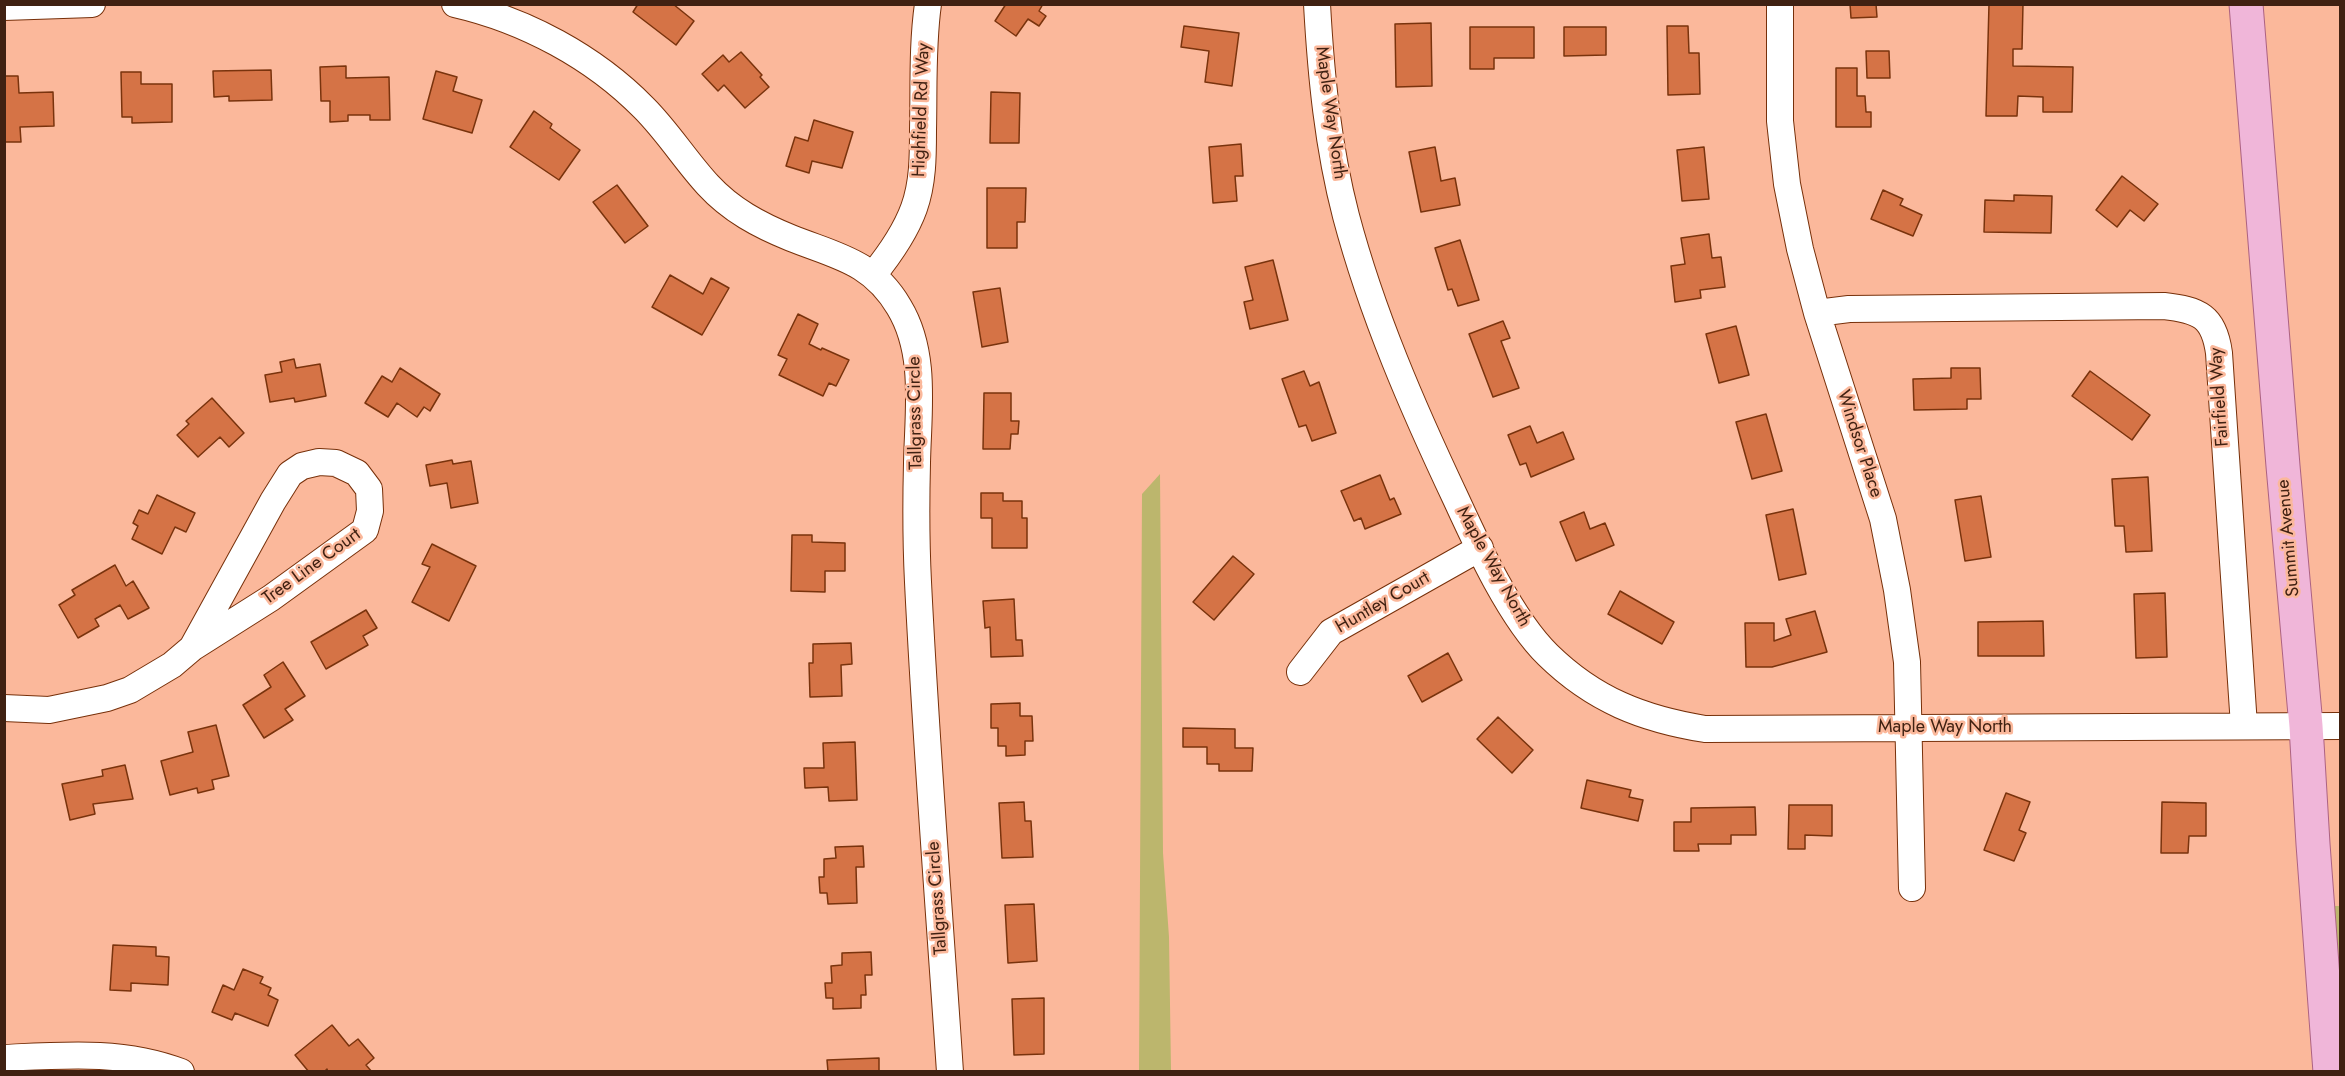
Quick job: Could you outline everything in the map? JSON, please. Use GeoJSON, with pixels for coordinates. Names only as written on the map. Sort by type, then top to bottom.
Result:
{"type":"FeatureCollection","features":[{"type":"Feature","properties":{"kind":"main road","name":"Summit Avenue"},"geometry":{"type":"LineString","coordinates":[[2246,4],[2306,726],[2330,1071]]}},
{"type":"Feature","properties":{"kind":"street"},"geometry":{"type":"LineString","coordinates":[[4,8],[92,4]]}},
{"type":"Feature","properties":{"kind":"street","name":"Tallgrass Circle"},"geometry":{"type":"LineString","coordinates":[[455,4],[503,18],[550,39],[598,69],[645,109],[708,184],[746,217],[795,240],[846,258],[873,275],[899,307],[909,326],[918,366],[917,580],[950,1071]]}},
{"type":"Feature","properties":{"kind":"street","name":"Highfield Rd Way"},"geometry":{"type":"LineString","coordinates":[[873,275],[891,253],[904,231],[915,207],[921,180],[928,4]]}},
{"type":"Feature","properties":{"kind":"street","name":"Maple Way North"},"geometry":{"type":"LineString","coordinates":[[1317,4],[1325,102],[1333,151],[1346,214],[1366,285],[1427,437],[1480,548],[1513,608],[1547,654],[1586,687],[1624,708],[1668,723],[1705,729],[2340,726]]}},
{"type":"Feature","properties":{"kind":"street","name":"Windsor Place"},"geometry":{"type":"LineString","coordinates":[[1780,4],[1780,121],[1787,184],[1800,249],[1817,314],[1883,519],[1903,627],[1909,728],[1911,888]]}},
{"type":"Feature","properties":{"kind":"street","name":"Fairfield Way"},"geometry":{"type":"LineString","coordinates":[[1817,314],[1850,309],[2164,306],[2187,308],[2204,316],[2211,324],[2217,341],[2244,726]]}},
{"type":"Feature","properties":{"kind":"street","name":"Tree Line Court"},"geometry":{"type":"LineString","coordinates":[[4,708],[49,710],[107,698],[130,690],[154,677],[192,648],[271,598],[364,530],[370,511],[369,489],[357,473],[336,463],[319,462],[302,466],[291,474],[273,501],[192,648]]}},
{"type":"Feature","properties":{"kind":"street","name":"Huntley Court"},"geometry":{"type":"LineString","coordinates":[[1300,672],[1331,632],[1480,548]]}},
{"type":"Feature","properties":{"kind":"street"},"geometry":{"type":"LineString","coordinates":[[4,1058],[81,1054],[125,1057],[181,1071]]}},
{"type":"Feature","properties":{"kind":"shaded area"},"geometry":{"type":"Polygon","coordinates":[[[1160,474],[1163,853],[1169,937],[1171,1071],[1139,1072],[1142,494],[1160,474]]]}},
{"type":"Feature","properties":{"kind":"shaded area"},"geometry":{"type":"Polygon","coordinates":[[[2334,906],[2340,906],[2340,982],[2334,906]]]}},
{"type":"Feature","properties":{"kind":"building"},"geometry":{"type":"Polygon","coordinates":[[[638,4],[673,4],[694,21],[676,45],[633,12],[638,4]]]}},
{"type":"Feature","properties":{"kind":"building"},"geometry":{"type":"Polygon","coordinates":[[[1006,4],[1043,4],[1039,11],[1046,16],[1039,26],[1028,19],[1016,36],[995,21],[1006,4]]]}},
{"type":"Feature","properties":{"kind":"building"},"geometry":{"type":"Polygon","coordinates":[[[1850,4],[1876,4],[1877,17],[1851,18],[1850,4]]]}},
{"type":"Feature","properties":{"kind":"building"},"geometry":{"type":"Polygon","coordinates":[[[1989,4],[2023,4],[2022,49],[2013,49],[2013,66],[2073,67],[2072,112],[2043,112],[2043,97],[2018,96],[2017,116],[1986,116],[1989,4]]]}},
{"type":"Feature","properties":{"kind":"building"},"geometry":{"type":"Polygon","coordinates":[[[1431,23],[1432,86],[1396,87],[1395,24],[1431,23]]]}},
{"type":"Feature","properties":{"kind":"building"},"geometry":{"type":"Polygon","coordinates":[[[1184,26],[1239,33],[1232,86],[1205,82],[1209,51],[1181,47],[1184,26]]]}},
{"type":"Feature","properties":{"kind":"building"},"geometry":{"type":"Polygon","coordinates":[[[1667,26],[1688,26],[1689,53],[1699,53],[1700,94],[1668,95],[1667,26]]]}},
{"type":"Feature","properties":{"kind":"building"},"geometry":{"type":"Polygon","coordinates":[[[1470,27],[1534,27],[1534,58],[1494,58],[1494,69],[1470,69],[1470,27]]]}},
{"type":"Feature","properties":{"kind":"building"},"geometry":{"type":"Polygon","coordinates":[[[1564,27],[1606,27],[1606,55],[1564,56],[1564,27]]]}},
{"type":"Feature","properties":{"kind":"building"},"geometry":{"type":"Polygon","coordinates":[[[1866,51],[1889,51],[1890,78],[1867,78],[1866,51]]]}},
{"type":"Feature","properties":{"kind":"building"},"geometry":{"type":"Polygon","coordinates":[[[741,52],[762,75],[760,77],[769,87],[745,108],[724,85],[718,91],[702,74],[723,55],[729,62],[741,52]]]}},
{"type":"Feature","properties":{"kind":"building"},"geometry":{"type":"Polygon","coordinates":[[[346,66],[346,78],[389,77],[390,120],[370,120],[370,115],[348,115],[348,121],[330,122],[330,101],[321,101],[320,67],[346,66]]]}},
{"type":"Feature","properties":{"kind":"building"},"geometry":{"type":"Polygon","coordinates":[[[1836,68],[1857,68],[1857,96],[1865,96],[1866,112],[1871,112],[1871,127],[1836,127],[1836,68]]]}},
{"type":"Feature","properties":{"kind":"building"},"geometry":{"type":"Polygon","coordinates":[[[271,70],[272,100],[229,101],[229,96],[214,97],[213,71],[271,70]]]}},
{"type":"Feature","properties":{"kind":"building"},"geometry":{"type":"Polygon","coordinates":[[[436,71],[457,77],[453,91],[482,100],[472,133],[423,119],[436,71]]]}},
{"type":"Feature","properties":{"kind":"building"},"geometry":{"type":"Polygon","coordinates":[[[121,72],[141,72],[141,84],[172,84],[172,122],[132,123],[132,117],[122,117],[121,72]]]}},
{"type":"Feature","properties":{"kind":"building"},"geometry":{"type":"Polygon","coordinates":[[[4,76],[18,76],[19,93],[53,92],[54,126],[20,127],[21,142],[4,142],[4,76]]]}},
{"type":"Feature","properties":{"kind":"building"},"geometry":{"type":"Polygon","coordinates":[[[991,92],[1020,93],[1019,143],[990,143],[991,92]]]}},
{"type":"Feature","properties":{"kind":"building"},"geometry":{"type":"Polygon","coordinates":[[[534,111],[552,124],[550,128],[580,150],[559,180],[510,147],[534,111]]]}},
{"type":"Feature","properties":{"kind":"building"},"geometry":{"type":"Polygon","coordinates":[[[814,120],[853,132],[842,168],[812,161],[809,173],[786,166],[795,137],[808,141],[814,120]]]}},
{"type":"Feature","properties":{"kind":"building"},"geometry":{"type":"Polygon","coordinates":[[[1241,144],[1243,176],[1235,176],[1237,201],[1213,203],[1209,147],[1241,144]]]}},
{"type":"Feature","properties":{"kind":"building"},"geometry":{"type":"Polygon","coordinates":[[[1435,147],[1441,181],[1455,178],[1460,205],[1421,212],[1409,152],[1435,147]]]}},
{"type":"Feature","properties":{"kind":"building"},"geometry":{"type":"Polygon","coordinates":[[[1704,147],[1709,199],[1682,201],[1677,150],[1704,147]]]}},
{"type":"Feature","properties":{"kind":"building"},"geometry":{"type":"Polygon","coordinates":[[[2122,176],[2158,204],[2144,221],[2130,210],[2117,227],[2096,210],[2122,176]]]}},
{"type":"Feature","properties":{"kind":"building"},"geometry":{"type":"Polygon","coordinates":[[[617,185],[648,226],[625,243],[593,202],[617,185]]]}},
{"type":"Feature","properties":{"kind":"building"},"geometry":{"type":"Polygon","coordinates":[[[987,188],[1026,188],[1025,222],[1017,222],[1017,248],[987,248],[987,188]]]}},
{"type":"Feature","properties":{"kind":"building"},"geometry":{"type":"Polygon","coordinates":[[[1883,190],[1903,199],[1900,205],[1922,215],[1913,236],[1871,219],[1883,190]]]}},
{"type":"Feature","properties":{"kind":"building"},"geometry":{"type":"Polygon","coordinates":[[[2014,195],[2052,196],[2051,233],[1984,232],[1985,200],[2014,201],[2014,195]]]}},
{"type":"Feature","properties":{"kind":"building"},"geometry":{"type":"Polygon","coordinates":[[[1709,234],[1712,258],[1721,257],[1725,287],[1700,290],[1701,298],[1675,302],[1671,266],[1685,264],[1681,238],[1709,234]]]}},
{"type":"Feature","properties":{"kind":"building"},"geometry":{"type":"Polygon","coordinates":[[[1460,240],[1479,300],[1458,306],[1452,289],[1448,290],[1435,248],[1460,240]]]}},
{"type":"Feature","properties":{"kind":"building"},"geometry":{"type":"Polygon","coordinates":[[[1273,260],[1288,320],[1250,329],[1244,302],[1253,300],[1245,267],[1273,260]]]}},
{"type":"Feature","properties":{"kind":"building"},"geometry":{"type":"Polygon","coordinates":[[[670,275],[703,294],[711,278],[729,288],[702,335],[652,307],[670,275]]]}},
{"type":"Feature","properties":{"kind":"building"},"geometry":{"type":"Polygon","coordinates":[[[1000,288],[1008,342],[982,347],[973,292],[1000,288]]]}},
{"type":"Feature","properties":{"kind":"building"},"geometry":{"type":"Polygon","coordinates":[[[798,314],[818,324],[809,344],[849,360],[836,386],[829,383],[823,396],[779,375],[787,359],[778,355],[798,314]]]}},
{"type":"Feature","properties":{"kind":"building"},"geometry":{"type":"Polygon","coordinates":[[[1503,321],[1510,338],[1501,341],[1519,388],[1493,397],[1469,334],[1503,321]]]}},
{"type":"Feature","properties":{"kind":"building"},"geometry":{"type":"Polygon","coordinates":[[[1736,326],[1749,375],[1719,383],[1706,334],[1736,326]]]}},
{"type":"Feature","properties":{"kind":"building"},"geometry":{"type":"Polygon","coordinates":[[[294,359],[296,368],[320,364],[326,396],[295,402],[294,398],[270,402],[265,375],[282,372],[280,362],[294,359]]]}},
{"type":"Feature","properties":{"kind":"building"},"geometry":{"type":"Polygon","coordinates":[[[400,368],[440,394],[430,411],[424,407],[417,417],[397,403],[388,417],[365,403],[382,376],[392,382],[400,368]]]}},
{"type":"Feature","properties":{"kind":"building"},"geometry":{"type":"Polygon","coordinates":[[[1951,368],[1980,368],[1981,399],[1967,399],[1967,409],[1914,410],[1913,379],[1951,378],[1951,368]]]}},
{"type":"Feature","properties":{"kind":"building"},"geometry":{"type":"Polygon","coordinates":[[[1304,371],[1310,386],[1319,382],[1336,433],[1312,441],[1306,425],[1299,427],[1282,379],[1304,371]]]}},
{"type":"Feature","properties":{"kind":"building"},"geometry":{"type":"Polygon","coordinates":[[[2090,371],[2150,415],[2132,440],[2072,396],[2090,371]]]}},
{"type":"Feature","properties":{"kind":"building"},"geometry":{"type":"Polygon","coordinates":[[[984,393],[1011,393],[1011,421],[1019,421],[1018,434],[1011,434],[1010,449],[983,449],[984,393]]]}},
{"type":"Feature","properties":{"kind":"building"},"geometry":{"type":"Polygon","coordinates":[[[212,398],[244,433],[229,447],[220,437],[198,457],[177,435],[189,424],[186,421],[212,398]]]}},
{"type":"Feature","properties":{"kind":"building"},"geometry":{"type":"Polygon","coordinates":[[[1766,414],[1782,471],[1752,479],[1736,422],[1766,414]]]}},
{"type":"Feature","properties":{"kind":"building"},"geometry":{"type":"Polygon","coordinates":[[[1530,426],[1537,443],[1563,432],[1574,459],[1531,477],[1526,463],[1520,465],[1508,435],[1530,426]]]}},
{"type":"Feature","properties":{"kind":"building"},"geometry":{"type":"Polygon","coordinates":[[[452,460],[453,464],[471,461],[478,503],[451,508],[447,483],[430,486],[426,465],[452,460]]]}},
{"type":"Feature","properties":{"kind":"building"},"geometry":{"type":"Polygon","coordinates":[[[1380,475],[1390,500],[1394,498],[1401,514],[1365,529],[1361,518],[1354,521],[1341,491],[1380,475]]]}},
{"type":"Feature","properties":{"kind":"building"},"geometry":{"type":"Polygon","coordinates":[[[2148,477],[2152,551],[2126,552],[2124,526],[2115,526],[2112,479],[2148,477]]]}},
{"type":"Feature","properties":{"kind":"building"},"geometry":{"type":"Polygon","coordinates":[[[981,493],[1003,493],[1003,501],[1022,501],[1022,518],[1027,518],[1027,548],[992,548],[992,518],[981,518],[981,493]]]}},
{"type":"Feature","properties":{"kind":"building"},"geometry":{"type":"Polygon","coordinates":[[[157,495],[195,513],[186,532],[175,527],[162,554],[132,539],[138,526],[133,523],[139,510],[148,514],[157,495]]]}},
{"type":"Feature","properties":{"kind":"building"},"geometry":{"type":"Polygon","coordinates":[[[1981,496],[1991,557],[1965,561],[1955,500],[1981,496]]]}},
{"type":"Feature","properties":{"kind":"building"},"geometry":{"type":"Polygon","coordinates":[[[1793,509],[1806,574],[1779,580],[1766,515],[1793,509]]]}},
{"type":"Feature","properties":{"kind":"building"},"geometry":{"type":"Polygon","coordinates":[[[1584,512],[1590,529],[1605,523],[1614,545],[1576,561],[1560,522],[1584,512]]]}},
{"type":"Feature","properties":{"kind":"building"},"geometry":{"type":"Polygon","coordinates":[[[792,535],[812,535],[812,542],[845,543],[845,571],[825,571],[825,592],[791,591],[792,535]]]}},
{"type":"Feature","properties":{"kind":"building"},"geometry":{"type":"Polygon","coordinates":[[[432,544],[476,566],[449,621],[412,602],[430,567],[422,564],[432,544]]]}},
{"type":"Feature","properties":{"kind":"building"},"geometry":{"type":"Polygon","coordinates":[[[1233,556],[1254,574],[1214,620],[1193,602],[1233,556]]]}},
{"type":"Feature","properties":{"kind":"building"},"geometry":{"type":"Polygon","coordinates":[[[115,565],[126,586],[133,581],[149,608],[128,619],[120,605],[95,619],[99,626],[78,638],[59,605],[75,595],[72,590],[115,565]]]}},
{"type":"Feature","properties":{"kind":"building"},"geometry":{"type":"Polygon","coordinates":[[[1620,591],[1674,622],[1662,644],[1608,614],[1620,591]]]}},
{"type":"Feature","properties":{"kind":"building"},"geometry":{"type":"Polygon","coordinates":[[[2165,593],[2167,657],[2136,658],[2134,594],[2165,593]]]}},
{"type":"Feature","properties":{"kind":"building"},"geometry":{"type":"Polygon","coordinates":[[[1014,599],[1016,640],[1022,640],[1023,656],[991,657],[990,627],[985,628],[983,601],[1014,599]]]}},
{"type":"Feature","properties":{"kind":"building"},"geometry":{"type":"Polygon","coordinates":[[[366,610],[377,628],[363,636],[368,645],[326,669],[311,642],[366,610]]]}},
{"type":"Feature","properties":{"kind":"building"},"geometry":{"type":"Polygon","coordinates":[[[1815,611],[1827,652],[1772,667],[1746,667],[1745,623],[1774,623],[1774,641],[1791,635],[1786,619],[1815,611]]]}},
{"type":"Feature","properties":{"kind":"building"},"geometry":{"type":"Polygon","coordinates":[[[2043,621],[2044,656],[1978,656],[1978,622],[2043,621]]]}},
{"type":"Feature","properties":{"kind":"building"},"geometry":{"type":"Polygon","coordinates":[[[851,643],[852,664],[841,665],[842,696],[810,697],[809,663],[813,663],[813,644],[851,643]]]}},
{"type":"Feature","properties":{"kind":"building"},"geometry":{"type":"Polygon","coordinates":[[[1448,653],[1462,680],[1422,702],[1408,676],[1448,653]]]}},
{"type":"Feature","properties":{"kind":"building"},"geometry":{"type":"Polygon","coordinates":[[[283,662],[305,696],[285,709],[293,720],[264,738],[243,705],[271,687],[264,675],[283,662]]]}},
{"type":"Feature","properties":{"kind":"building"},"geometry":{"type":"Polygon","coordinates":[[[1020,703],[1020,716],[1032,716],[1033,741],[1025,741],[1025,755],[1006,756],[1006,746],[998,746],[998,728],[991,728],[991,704],[1020,703]]]}},
{"type":"Feature","properties":{"kind":"building"},"geometry":{"type":"Polygon","coordinates":[[[1498,717],[1533,750],[1512,773],[1477,739],[1498,717]]]}},
{"type":"Feature","properties":{"kind":"building"},"geometry":{"type":"Polygon","coordinates":[[[216,725],[229,776],[212,780],[214,789],[198,793],[197,788],[170,795],[161,761],[193,752],[188,732],[216,725]]]}},
{"type":"Feature","properties":{"kind":"building"},"geometry":{"type":"Polygon","coordinates":[[[1183,728],[1235,729],[1235,748],[1253,748],[1252,771],[1219,771],[1219,764],[1207,764],[1207,747],[1183,747],[1183,728]]]}},
{"type":"Feature","properties":{"kind":"building"},"geometry":{"type":"Polygon","coordinates":[[[855,742],[857,800],[829,801],[828,787],[805,788],[804,768],[824,768],[823,743],[855,742]]]}},
{"type":"Feature","properties":{"kind":"building"},"geometry":{"type":"Polygon","coordinates":[[[125,765],[133,799],[93,804],[95,814],[70,820],[62,784],[103,776],[102,770],[125,765]]]}},
{"type":"Feature","properties":{"kind":"building"},"geometry":{"type":"Polygon","coordinates":[[[1587,780],[1631,790],[1629,797],[1643,800],[1638,821],[1581,808],[1587,780]]]}},
{"type":"Feature","properties":{"kind":"building"},"geometry":{"type":"Polygon","coordinates":[[[2006,793],[2030,802],[2019,830],[2026,833],[2014,861],[1984,850],[2006,793]]]}},
{"type":"Feature","properties":{"kind":"building"},"geometry":{"type":"Polygon","coordinates":[[[1024,802],[1025,821],[1031,821],[1033,857],[1002,858],[999,803],[1024,802]]]}},
{"type":"Feature","properties":{"kind":"building"},"geometry":{"type":"Polygon","coordinates":[[[2162,802],[2206,803],[2206,836],[2189,836],[2188,853],[2161,853],[2162,802]]]}},
{"type":"Feature","properties":{"kind":"building"},"geometry":{"type":"Polygon","coordinates":[[[1789,805],[1832,805],[1832,836],[1805,835],[1805,849],[1788,849],[1789,805]]]}},
{"type":"Feature","properties":{"kind":"building"},"geometry":{"type":"Polygon","coordinates":[[[1755,807],[1756,835],[1731,835],[1731,844],[1698,844],[1699,851],[1674,851],[1674,822],[1691,822],[1691,808],[1755,807]]]}},
{"type":"Feature","properties":{"kind":"building"},"geometry":{"type":"Polygon","coordinates":[[[863,846],[864,867],[856,867],[857,903],[828,904],[827,893],[820,893],[819,877],[824,877],[824,859],[836,858],[835,847],[863,846]]]}},
{"type":"Feature","properties":{"kind":"building"},"geometry":{"type":"Polygon","coordinates":[[[1034,904],[1037,961],[1008,963],[1005,905],[1034,904]]]}},
{"type":"Feature","properties":{"kind":"building"},"geometry":{"type":"Polygon","coordinates":[[[113,945],[156,947],[156,956],[169,957],[168,985],[131,983],[131,991],[110,990],[113,945]]]}},
{"type":"Feature","properties":{"kind":"building"},"geometry":{"type":"Polygon","coordinates":[[[871,952],[872,975],[865,975],[866,995],[861,995],[861,1008],[833,1009],[833,998],[826,998],[825,983],[832,983],[831,966],[842,965],[842,953],[871,952]]]}},
{"type":"Feature","properties":{"kind":"building"},"geometry":{"type":"Polygon","coordinates":[[[243,969],[263,977],[260,983],[271,988],[268,995],[278,1000],[268,1026],[235,1013],[232,1020],[212,1012],[223,985],[234,990],[243,969]]]}},
{"type":"Feature","properties":{"kind":"building"},"geometry":{"type":"Polygon","coordinates":[[[1044,998],[1044,1054],[1014,1055],[1012,999],[1044,998]]]}},
{"type":"Feature","properties":{"kind":"building"},"geometry":{"type":"Polygon","coordinates":[[[332,1025],[349,1046],[358,1039],[374,1058],[366,1065],[372,1072],[328,1072],[327,1069],[324,1072],[309,1072],[295,1055],[332,1025]]]}},
{"type":"Feature","properties":{"kind":"building"},"geometry":{"type":"Polygon","coordinates":[[[879,1058],[879,1072],[828,1072],[827,1060],[879,1058]]]}}]}
